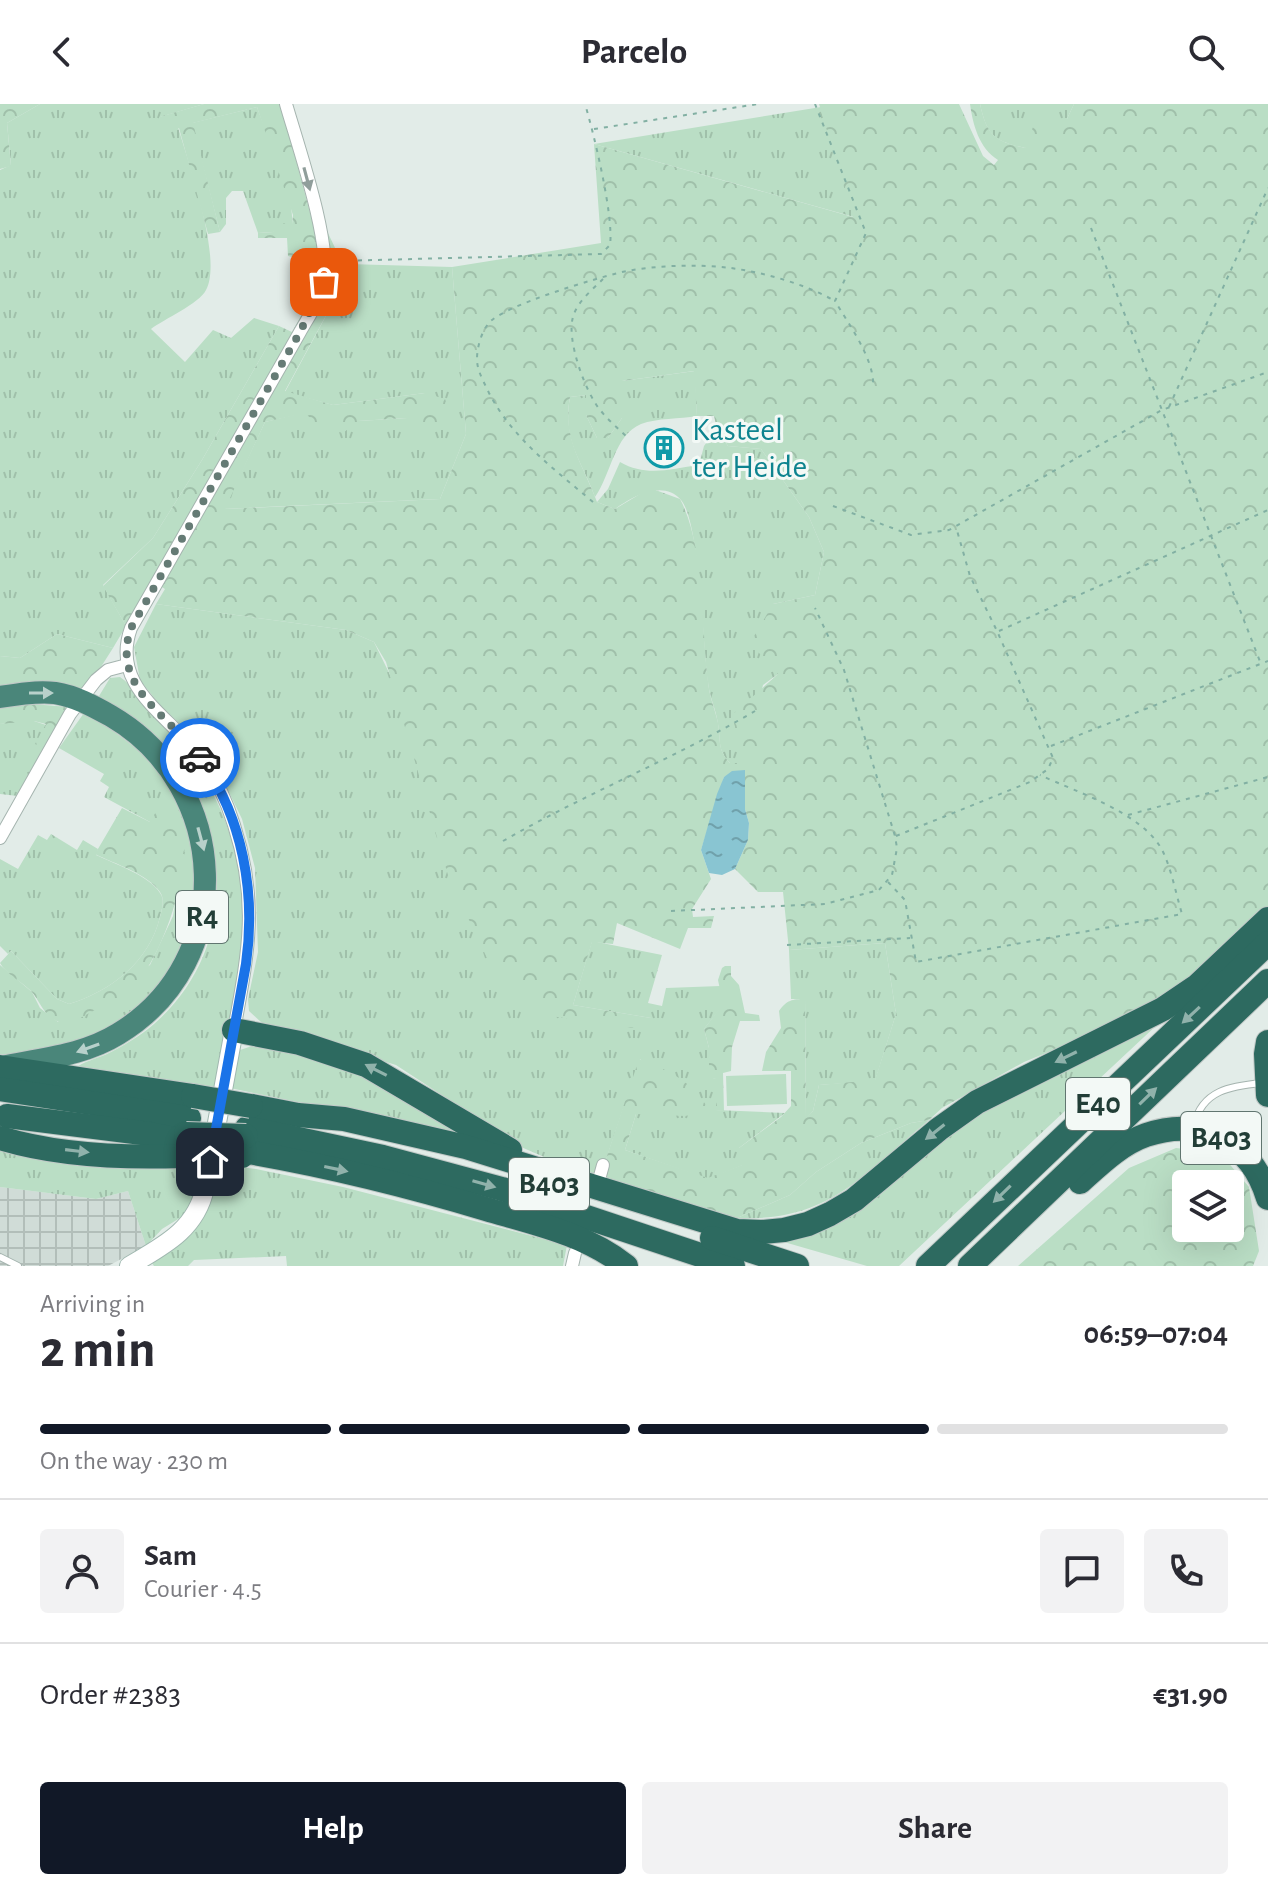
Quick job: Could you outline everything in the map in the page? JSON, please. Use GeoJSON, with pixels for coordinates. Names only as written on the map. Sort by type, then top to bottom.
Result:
{"type":"FeatureCollection","features":[{"type":"Feature","properties":{"kind":"highway","name":"R4"},"geometry":{"type":"LineString","coordinates":[[0,697],[46,692],[81,700],[136,732],[156,753],[189,805],[199,831],[206,870],[204,909],[198,935],[188,959],[157,1003],[139,1020],[101,1043],[1,1074]]}},
{"type":"Feature","properties":{"kind":"highway","name":"B403"},"geometry":{"type":"LineString","coordinates":[[1,1074],[187,1129],[248,1138],[344,1119],[466,1147],[737,1231],[762,1232],[808,1224],[854,1200],[939,1129],[977,1102],[1163,1009],[1197,986],[1268,919]]}},
{"type":"Feature","properties":{"kind":"highway","name":"E40"},"geometry":{"type":"LineString","coordinates":[[928,1266],[1268,943]]}},
{"type":"Feature","properties":{"kind":"highway","name":"E40"},"geometry":{"type":"LineString","coordinates":[[970,1266],[1268,981]]}},
{"type":"Feature","properties":{"kind":"highway","name":"B403"},"geometry":{"type":"LineString","coordinates":[[234,1030],[300,1043],[366,1065],[404,1084],[490,1139],[551,1172]]}},
{"type":"Feature","properties":{"kind":"highway","name":"B403"},"geometry":{"type":"LineString","coordinates":[[1267,1089],[1268,1042]]}},
{"type":"Feature","properties":{"kind":"highway","name":"B403"},"geometry":{"type":"LineString","coordinates":[[299,1126],[383,1157],[502,1189],[733,1266]]}},
{"type":"Feature","properties":{"kind":"highway","name":"B403"},"geometry":{"type":"LineString","coordinates":[[299,1126],[529,1178],[797,1266]]}},
{"type":"Feature","properties":{"kind":"highway"},"geometry":{"type":"LineString","coordinates":[[3,1127],[18,1144],[128,1157],[187,1129]]}},
{"type":"Feature","properties":{"kind":"highway"},"geometry":{"type":"LineString","coordinates":[[3,1127],[150,1134],[187,1129],[248,1138],[347,1171],[512,1216],[583,1240],[610,1253],[626,1266]]}},
{"type":"Feature","properties":{"kind":"highway","name":"B403"},"geometry":{"type":"LineString","coordinates":[[988,1266],[1122,1147],[1145,1136],[1173,1129],[1214,1135],[1242,1152],[1263,1181],[1268,1198]]}},
{"type":"Feature","properties":{"kind":"main road"},"geometry":{"type":"LineString","coordinates":[[139,1263],[184,1231],[203,1200],[234,1030]]}},
{"type":"Feature","properties":{"kind":"street"},"geometry":{"type":"LineString","coordinates":[[234,1030],[249,942],[250,914],[246,872],[233,822],[207,767],[139,690],[127,665],[126,644],[131,628],[225,467],[307,319],[324,282],[325,262],[317,218],[286,104]]}},
{"type":"Feature","properties":{"kind":"street"},"geometry":{"type":"LineString","coordinates":[[0,838],[53,740],[81,700],[108,670],[127,665]]}},
{"type":"Feature","properties":{"kind":"lane"},"geometry":{"type":"LineString","coordinates":[[1193,1130],[1202,1102],[1211,1095],[1267,1089]]}},
{"type":"Feature","properties":{"kind":"lane"},"geometry":{"type":"LineString","coordinates":[[0,1257],[18,1266]]}},
{"type":"Feature","properties":{"kind":"path"},"geometry":{"type":"LineString","coordinates":[[325,262],[601,254],[606,251],[611,239],[585,104]]}},
{"type":"Feature","properties":{"kind":"path"},"geometry":{"type":"LineString","coordinates":[[592,130],[758,104]]}},
{"type":"Feature","properties":{"kind":"path"},"geometry":{"type":"LineString","coordinates":[[815,104],[866,233],[835,301]]}},
{"type":"Feature","properties":{"kind":"path"},"geometry":{"type":"LineString","coordinates":[[1168,408],[1268,188]]}},
{"type":"Feature","properties":{"kind":"path"},"geometry":{"type":"LineString","coordinates":[[1091,228],[1261,664]]}},
{"type":"Feature","properties":{"kind":"path"},"geometry":{"type":"LineString","coordinates":[[593,502],[520,438],[502,417],[481,377],[477,360],[480,341],[489,322],[510,308],[624,272],[677,267],[732,268],[815,290],[835,301],[860,342],[874,379],[873,386]]}},
{"type":"Feature","properties":{"kind":"path"},"geometry":{"type":"LineString","coordinates":[[604,278],[576,309],[571,327],[577,359],[592,397],[600,410],[628,438]]}},
{"type":"Feature","properties":{"kind":"path"},"geometry":{"type":"LineString","coordinates":[[833,506],[911,535],[949,530],[1162,410],[1268,372]]}},
{"type":"Feature","properties":{"kind":"path"},"geometry":{"type":"LineString","coordinates":[[997,631],[1268,510]]}},
{"type":"Feature","properties":{"kind":"path"},"geometry":{"type":"LineString","coordinates":[[895,836],[1030,782],[1048,769],[1053,758],[970,576],[956,526]]}},
{"type":"Feature","properties":{"kind":"path"},"geometry":{"type":"LineString","coordinates":[[671,911],[825,904],[879,890],[892,875],[897,848],[895,836],[844,670],[815,608]]}},
{"type":"Feature","properties":{"kind":"path"},"geometry":{"type":"LineString","coordinates":[[1050,747],[1268,661]]}},
{"type":"Feature","properties":{"kind":"path"},"geometry":{"type":"LineString","coordinates":[[503,841],[565,805],[695,746],[755,711]]}},
{"type":"Feature","properties":{"kind":"path"},"geometry":{"type":"LineString","coordinates":[[888,882],[905,900],[916,962],[1182,914],[1159,843],[1127,816],[1040,775]]}},
{"type":"Feature","properties":{"kind":"path"},"geometry":{"type":"LineString","coordinates":[[1127,816],[1268,777]]}},
{"type":"Feature","properties":{"kind":"path"},"geometry":{"type":"LineString","coordinates":[[787,945],[912,938]]}},
{"type":"Feature","properties":{"kind":"shaded area"},"geometry":{"type":"Polygon","coordinates":[[[0,1187],[96,1199],[128,1191],[146,1246],[108,1266],[0,1266],[0,1187]]]}},
{"type":"Feature","properties":{"kind":"green space"},"geometry":{"type":"Polygon","coordinates":[[[0,104],[40,104],[7,123],[11,166],[0,169],[0,104]]]}},
{"type":"Feature","properties":{"kind":"green space"},"geometry":{"type":"Polygon","coordinates":[[[40,104],[204,104],[160,117],[178,127],[202,210],[210,256],[210,276],[202,295],[151,329],[185,362],[213,330],[231,338],[254,318],[279,326],[153,538],[103,585],[126,626],[113,648],[57,634],[20,658],[0,656],[0,170],[11,165],[7,123],[40,104]]]}},
{"type":"Feature","properties":{"kind":"green space"},"geometry":{"type":"Polygon","coordinates":[[[204,104],[281,104],[319,246],[318,257],[311,262],[288,256],[287,238],[258,238],[258,233],[273,232],[277,223],[292,224],[293,215],[257,107],[193,123],[220,232],[208,234],[179,128],[163,131],[159,117],[204,104]]]}},
{"type":"Feature","properties":{"kind":"green space"},"geometry":{"type":"Polygon","coordinates":[[[819,104],[959,104],[983,156],[994,165],[998,160],[982,143],[970,104],[980,104],[989,130],[999,139],[1025,148],[1036,119],[1067,119],[1074,104],[1268,104],[1268,912],[1184,990],[1142,1014],[1024,1062],[942,1108],[929,1120],[911,1123],[861,1143],[816,1172],[790,1195],[737,1218],[675,1202],[600,1177],[639,1059],[685,1082],[706,1105],[696,1114],[685,1116],[636,1114],[625,1150],[708,1178],[742,1165],[737,1157],[739,1148],[791,1106],[791,1071],[762,1071],[766,1052],[781,1028],[779,1011],[785,1004],[805,999],[806,1118],[813,1111],[819,1085],[875,1080],[896,1014],[885,943],[789,950],[783,892],[758,892],[735,869],[748,840],[744,771],[724,777],[701,850],[711,879],[692,909],[693,917],[714,916],[711,928],[688,928],[680,949],[617,923],[613,944],[592,942],[573,1005],[651,1018],[648,1030],[557,1017],[494,973],[448,875],[386,662],[374,642],[346,630],[156,604],[165,589],[154,582],[126,626],[103,586],[153,538],[279,326],[292,332],[306,307],[298,300],[307,274],[314,270],[319,273],[311,298],[321,304],[330,268],[327,231],[338,254],[348,264],[342,286],[285,391],[333,405],[425,393],[445,399],[448,407],[440,426],[416,430],[407,418],[358,421],[343,433],[316,426],[306,413],[265,422],[225,509],[440,499],[466,434],[452,267],[601,243],[594,144],[853,217],[819,104]],[[694,371],[622,381],[622,418],[608,438],[597,438],[586,415],[586,395],[570,397],[568,412],[571,439],[597,502],[615,509],[650,488],[680,499],[688,518],[698,563],[709,687],[721,749],[730,763],[744,763],[732,715],[778,674],[750,643],[773,604],[815,595],[824,552],[809,517],[761,449],[728,446],[717,429],[714,416],[697,416],[694,371]]]}},
{"type":"Feature","properties":{"kind":"green space"},"geometry":{"type":"Polygon","coordinates":[[[980,104],[1074,104],[1067,119],[1025,148],[1006,143],[994,135],[989,130],[980,104]]]}},
{"type":"Feature","properties":{"kind":"green space"},"geometry":{"type":"Polygon","coordinates":[[[257,107],[285,182],[292,224],[273,232],[258,233],[243,191],[232,191],[226,198],[226,224],[220,232],[192,123],[257,107]]]}},
{"type":"Feature","properties":{"kind":"green space"},"geometry":{"type":"Polygon","coordinates":[[[821,107],[854,217],[594,144],[821,107]]]}},
{"type":"Feature","properties":{"kind":"green space"},"geometry":{"type":"Polygon","coordinates":[[[348,264],[452,267],[466,434],[440,499],[224,509],[265,422],[306,412],[358,421],[407,418],[425,393],[333,405],[285,392],[342,286],[348,264]]]}},
{"type":"Feature","properties":{"kind":"green space"},"geometry":{"type":"Polygon","coordinates":[[[695,371],[697,416],[654,421],[632,429],[619,446],[595,497],[571,438],[570,397],[586,395],[586,415],[597,438],[608,438],[622,418],[622,381],[695,371]]]}},
{"type":"Feature","properties":{"kind":"green space"},"geometry":{"type":"Polygon","coordinates":[[[717,429],[728,446],[761,449],[809,517],[824,552],[815,595],[773,604],[778,674],[763,685],[744,763],[730,763],[721,749],[709,687],[693,533],[681,500],[674,494],[657,490],[639,495],[615,509],[597,502],[608,489],[620,462],[649,471],[699,465],[704,446],[717,429]]]}},
{"type":"Feature","properties":{"kind":"green space"},"geometry":{"type":"Polygon","coordinates":[[[156,604],[346,630],[374,642],[557,1017],[651,1018],[573,1005],[592,941],[662,955],[648,1003],[662,1006],[666,988],[720,986],[724,1004],[704,1029],[709,1048],[709,1077],[716,1079],[716,1110],[785,1113],[739,1148],[743,1165],[708,1179],[625,1150],[636,1114],[696,1114],[640,1059],[600,1177],[521,1147],[396,1065],[275,1028],[262,1023],[249,1011],[248,999],[258,952],[255,868],[242,819],[202,745],[159,704],[140,680],[134,647],[156,604]]]}},
{"type":"Feature","properties":{"kind":"green space"},"geometry":{"type":"Polygon","coordinates":[[[57,634],[113,648],[85,692],[0,686],[0,656],[20,658],[57,634]]]}},
{"type":"Feature","properties":{"kind":"green space"},"geometry":{"type":"Polygon","coordinates":[[[120,677],[195,763],[223,815],[239,871],[243,901],[242,951],[216,1088],[74,1069],[137,1037],[181,996],[200,964],[211,931],[216,896],[215,860],[207,825],[193,791],[174,758],[135,720],[99,696],[110,678],[120,677]]]}},
{"type":"Feature","properties":{"kind":"green space"},"geometry":{"type":"Polygon","coordinates":[[[19,703],[69,707],[44,748],[35,744],[46,724],[34,721],[0,724],[0,708],[19,703]]]}},
{"type":"Feature","properties":{"kind":"green space"},"geometry":{"type":"Polygon","coordinates":[[[84,713],[90,713],[159,766],[191,825],[198,908],[171,979],[111,1034],[19,1056],[0,1054],[0,965],[32,992],[40,1008],[58,1022],[150,965],[173,916],[178,884],[150,822],[104,797],[109,787],[100,781],[104,774],[59,748],[84,713]]]}},
{"type":"Feature","properties":{"kind":"green space"},"geometry":{"type":"Polygon","coordinates":[[[19,721],[46,725],[44,748],[18,796],[0,794],[0,724],[19,721]]]}},
{"type":"Feature","properties":{"kind":"green space"},"geometry":{"type":"Polygon","coordinates":[[[175,804],[182,821],[185,843],[183,868],[170,921],[149,965],[133,986],[111,1001],[72,1022],[63,1023],[54,1019],[31,991],[0,963],[11,951],[57,999],[69,1004],[99,991],[126,972],[147,948],[155,933],[162,911],[162,898],[148,880],[95,854],[122,808],[150,822],[157,810],[175,804]]]}},
{"type":"Feature","properties":{"kind":"green space"},"geometry":{"type":"Polygon","coordinates":[[[51,834],[77,850],[83,840],[98,849],[96,855],[148,881],[162,895],[163,901],[155,933],[137,961],[113,983],[69,1004],[57,999],[11,951],[8,954],[0,946],[0,859],[18,869],[38,835],[47,840],[51,834]]]}},
{"type":"Feature","properties":{"kind":"green space"},"geometry":{"type":"Polygon","coordinates":[[[885,943],[896,1014],[875,1081],[819,1085],[813,1111],[806,1119],[805,999],[791,999],[789,950],[885,943]]]}},
{"type":"Feature","properties":{"kind":"green space"},"geometry":{"type":"Polygon","coordinates":[[[725,966],[731,966],[731,976],[739,985],[745,1013],[759,1015],[760,1021],[740,1021],[732,1047],[731,1071],[723,1073],[724,1111],[716,1110],[716,1079],[709,1078],[709,1048],[704,1029],[723,1004],[718,980],[725,966]]]}},
{"type":"Feature","properties":{"kind":"green space"},"geometry":{"type":"Polygon","coordinates":[[[1159,1023],[899,1266],[867,1266],[784,1242],[829,1228],[859,1211],[931,1146],[987,1106],[1159,1023]]]}},
{"type":"Feature","properties":{"kind":"green space"},"geometry":{"type":"Polygon","coordinates":[[[261,1043],[353,1069],[466,1137],[230,1088],[240,1050],[261,1043]]]}},
{"type":"Feature","properties":{"kind":"green space"},"geometry":{"type":"Polygon","coordinates":[[[786,1074],[787,1104],[727,1106],[726,1076],[786,1074]]]}},
{"type":"Feature","properties":{"kind":"green space"},"geometry":{"type":"Polygon","coordinates":[[[929,1120],[864,1176],[821,1203],[797,1212],[769,1217],[737,1218],[790,1195],[816,1172],[861,1143],[911,1123],[929,1120]]]}},
{"type":"Feature","properties":{"kind":"green space"},"geometry":{"type":"Polygon","coordinates":[[[1176,1148],[1220,1153],[1234,1170],[1172,1170],[1172,1242],[1244,1242],[1244,1181],[1249,1187],[1259,1251],[1253,1266],[1018,1266],[1129,1168],[1176,1148]]]}},
{"type":"Feature","properties":{"kind":"green space"},"geometry":{"type":"Polygon","coordinates":[[[0,1149],[180,1166],[181,1169],[203,1172],[188,1213],[162,1229],[146,1246],[128,1191],[96,1199],[0,1187],[0,1149]]]}},
{"type":"Feature","properties":{"kind":"green space"},"geometry":{"type":"Polygon","coordinates":[[[215,1164],[343,1187],[567,1245],[563,1266],[287,1266],[286,1256],[194,1260],[188,1266],[154,1266],[152,1263],[171,1251],[215,1164]]]}},
{"type":"Feature","properties":{"kind":"water"},"geometry":{"type":"Polygon","coordinates":[[[745,770],[748,840],[735,869],[722,875],[709,873],[701,850],[717,794],[724,777],[732,771],[745,770]]]}},
{"type":"Feature","properties":{"kind":"way so far"},"geometry":{"type":"LineString","coordinates":[[200,758],[131,678],[126,644],[131,628],[225,467],[314,307],[324,282]]}},
{"type":"Feature","properties":{"kind":"place","name":"Kasteel ter Heide"},"geometry":{"type":"Point","coordinates":[664,448]}},
{"type":"Feature","properties":{"kind":"route"},"geometry":{"type":"LineString","coordinates":[[200,758],[233,822],[246,872],[250,904],[246,964],[210,1162]]}}]}
